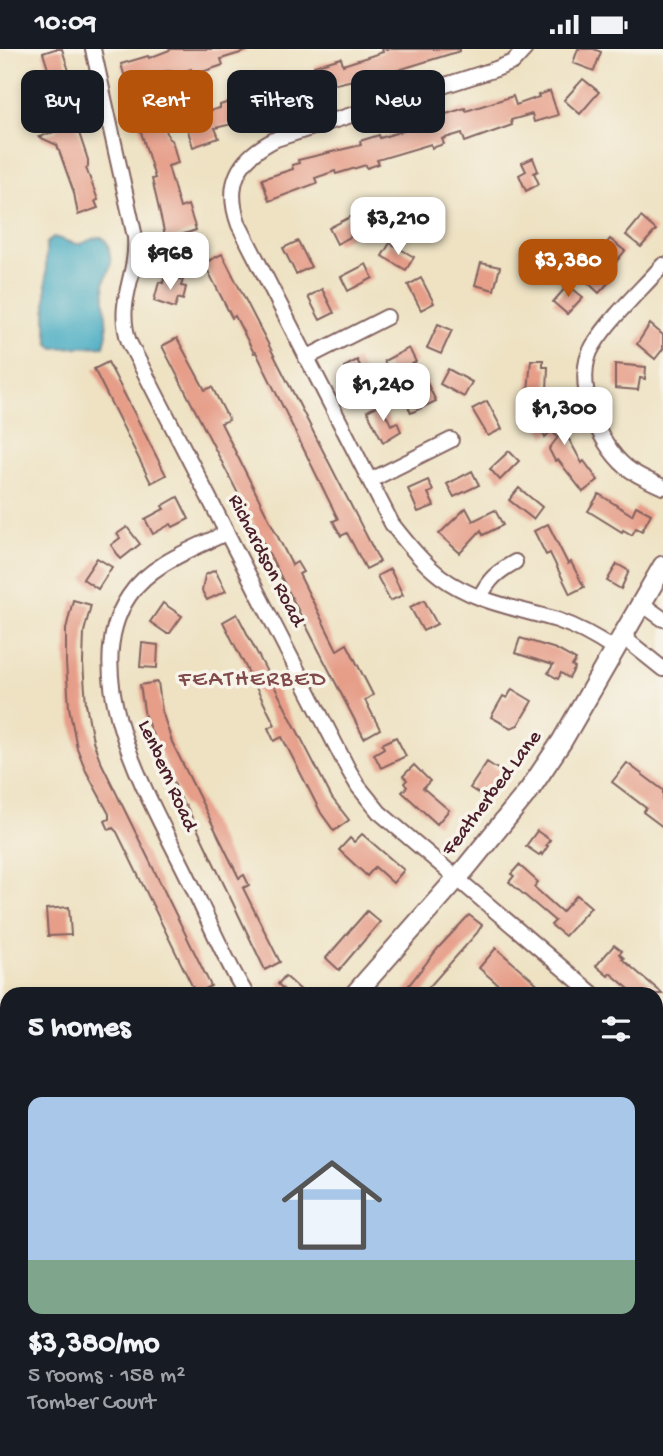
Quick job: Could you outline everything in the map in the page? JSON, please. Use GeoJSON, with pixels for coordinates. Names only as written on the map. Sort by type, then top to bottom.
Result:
{"type":"FeatureCollection","features":[{"type":"Feature","properties":{"kind":"street","name":"Richardson Road"},"geometry":{"type":"LineString","coordinates":[[93,49],[135,237],[136,254],[124,302],[124,328],[129,342],[358,786],[379,811],[585,987]]}},
{"type":"Feature","properties":{"kind":"street"},"geometry":{"type":"LineString","coordinates":[[525,49],[513,62],[496,69],[276,139],[260,147],[247,158],[238,173],[232,190],[232,208],[306,358],[393,524],[423,560],[441,577],[480,597],[619,643],[663,669]]}},
{"type":"Feature","properties":{"kind":"street"},"geometry":{"type":"LineString","coordinates":[[663,265],[592,347],[584,372],[589,404],[612,453],[639,476],[663,487]]}},
{"type":"Feature","properties":{"kind":"street"},"geometry":{"type":"LineString","coordinates":[[306,358],[387,317]]}},
{"type":"Feature","properties":{"kind":"street"},"geometry":{"type":"LineString","coordinates":[[371,480],[451,440]]}},
{"type":"Feature","properties":{"kind":"street","name":"Lenbern Road"},"geometry":{"type":"LineString","coordinates":[[226,533],[144,577],[129,595],[120,612],[114,629],[111,656],[116,711],[130,757],[243,987]]}},
{"type":"Feature","properties":{"kind":"street"},"geometry":{"type":"LineString","coordinates":[[480,597],[497,571],[515,562]]}},
{"type":"Feature","properties":{"kind":"street","name":"Featherbed Lane"},"geometry":{"type":"LineString","coordinates":[[362,987],[530,789],[562,741],[663,566]]}},
{"type":"Feature","properties":{"kind":"street"},"geometry":{"type":"LineString","coordinates":[[642,604],[663,619]]}},
{"type":"Feature","properties":{"kind":"water"},"geometry":{"type":"Polygon","coordinates":[[[53,237],[77,244],[102,237],[108,244],[111,263],[104,284],[107,333],[104,346],[54,348],[49,344],[46,326],[46,244],[53,237]]]}},
{"type":"Feature","properties":{"kind":"building"},"geometry":{"type":"Polygon","coordinates":[[[62,49],[69,70],[48,70],[43,53],[62,49]]]}},
{"type":"Feature","properties":{"kind":"building"},"geometry":{"type":"Polygon","coordinates":[[[172,49],[247,49],[221,59],[223,65],[208,70],[123,70],[121,64],[148,56],[149,58],[172,49]]]}},
{"type":"Feature","properties":{"kind":"building"},"geometry":{"type":"Polygon","coordinates":[[[382,49],[460,49],[398,70],[351,70],[351,81],[337,84],[337,70],[315,70],[314,66],[341,58],[343,65],[383,52],[382,49]]]}},
{"type":"Feature","properties":{"kind":"building"},"geometry":{"type":"Polygon","coordinates":[[[578,49],[601,52],[594,71],[573,63],[578,49]]]}},
{"type":"Feature","properties":{"kind":"building"},"geometry":{"type":"Polygon","coordinates":[[[583,79],[599,92],[580,114],[564,100],[583,79]]]}},
{"type":"Feature","properties":{"kind":"building"},"geometry":{"type":"Polygon","coordinates":[[[550,91],[558,115],[534,122],[532,114],[511,120],[512,125],[465,142],[462,133],[442,139],[444,144],[432,148],[431,144],[377,160],[379,164],[367,168],[366,165],[315,178],[317,183],[269,201],[262,179],[293,169],[292,165],[299,163],[298,160],[361,145],[360,141],[379,135],[380,138],[396,133],[445,133],[445,114],[465,108],[466,111],[513,96],[516,105],[539,97],[538,95],[550,91]]]}},
{"type":"Feature","properties":{"kind":"building"},"geometry":{"type":"Polygon","coordinates":[[[227,103],[227,125],[215,128],[219,138],[193,147],[189,133],[213,133],[213,110],[220,108],[220,105],[227,103]]]}},
{"type":"Feature","properties":{"kind":"building"},"geometry":{"type":"Polygon","coordinates":[[[51,133],[79,133],[98,208],[78,215],[74,193],[57,145],[39,137],[51,133]]]}},
{"type":"Feature","properties":{"kind":"building"},"geometry":{"type":"Polygon","coordinates":[[[141,133],[167,133],[172,140],[178,163],[168,166],[180,208],[188,205],[196,230],[166,240],[152,179],[155,178],[141,133]]]}},
{"type":"Feature","properties":{"kind":"building"},"geometry":{"type":"Polygon","coordinates":[[[533,158],[538,171],[534,173],[539,184],[526,191],[519,175],[526,171],[522,163],[533,158]]]}},
{"type":"Feature","properties":{"kind":"building"},"geometry":{"type":"Polygon","coordinates":[[[352,216],[360,232],[337,244],[329,228],[352,216]]]}},
{"type":"Feature","properties":{"kind":"building"},"geometry":{"type":"Polygon","coordinates":[[[641,217],[656,230],[641,247],[626,235],[641,217]]]}},
{"type":"Feature","properties":{"kind":"building"},"geometry":{"type":"Polygon","coordinates":[[[610,239],[625,251],[604,276],[610,281],[599,293],[585,280],[606,256],[600,251],[610,239]]]}},
{"type":"Feature","properties":{"kind":"building"},"geometry":{"type":"Polygon","coordinates":[[[298,241],[311,267],[296,274],[283,248],[298,241]]]}},
{"type":"Feature","properties":{"kind":"building"},"geometry":{"type":"Polygon","coordinates":[[[390,243],[414,257],[406,270],[382,256],[390,243]]]}},
{"type":"Feature","properties":{"kind":"building"},"geometry":{"type":"Polygon","coordinates":[[[538,243],[557,258],[545,272],[527,257],[538,243]]]}},
{"type":"Feature","properties":{"kind":"building"},"geometry":{"type":"Polygon","coordinates":[[[222,254],[380,562],[366,569],[347,533],[341,536],[333,521],[338,519],[256,352],[254,353],[235,316],[232,318],[204,263],[222,254]]]}},
{"type":"Feature","properties":{"kind":"building"},"geometry":{"type":"Polygon","coordinates":[[[481,263],[500,267],[494,290],[475,285],[481,263]]]}},
{"type":"Feature","properties":{"kind":"building"},"geometry":{"type":"Polygon","coordinates":[[[366,264],[373,278],[348,291],[341,277],[366,264]]]}},
{"type":"Feature","properties":{"kind":"building"},"geometry":{"type":"Polygon","coordinates":[[[165,275],[183,280],[181,286],[186,287],[183,300],[178,298],[175,308],[154,301],[159,282],[163,283],[165,275]]]}},
{"type":"Feature","properties":{"kind":"building"},"geometry":{"type":"Polygon","coordinates":[[[421,278],[434,303],[421,310],[408,285],[421,278]]]}},
{"type":"Feature","properties":{"kind":"building"},"geometry":{"type":"Polygon","coordinates":[[[568,285],[583,297],[567,314],[553,302],[568,285]]]}},
{"type":"Feature","properties":{"kind":"building"},"geometry":{"type":"Polygon","coordinates":[[[322,289],[334,313],[320,320],[308,297],[322,289]]]}},
{"type":"Feature","properties":{"kind":"building"},"geometry":{"type":"Polygon","coordinates":[[[438,324],[452,330],[441,354],[427,348],[438,324]]]}},
{"type":"Feature","properties":{"kind":"building"},"geometry":{"type":"Polygon","coordinates":[[[650,324],[663,335],[663,349],[655,359],[637,344],[650,324]]]}},
{"type":"Feature","properties":{"kind":"building"},"geometry":{"type":"Polygon","coordinates":[[[177,338],[205,390],[212,387],[229,420],[221,423],[292,565],[297,562],[303,572],[299,574],[337,650],[347,644],[373,695],[365,700],[380,729],[364,738],[162,346],[177,338]]]}},
{"type":"Feature","properties":{"kind":"building"},"geometry":{"type":"Polygon","coordinates":[[[409,348],[416,362],[391,375],[384,361],[409,348]]]}},
{"type":"Feature","properties":{"kind":"building"},"geometry":{"type":"Polygon","coordinates":[[[357,360],[370,384],[356,391],[344,367],[357,360]]]}},
{"type":"Feature","properties":{"kind":"building"},"geometry":{"type":"Polygon","coordinates":[[[531,360],[543,360],[543,367],[548,367],[547,391],[528,391],[531,360]]]}},
{"type":"Feature","properties":{"kind":"building"},"geometry":{"type":"Polygon","coordinates":[[[108,362],[166,475],[151,483],[94,369],[108,362]]]}},
{"type":"Feature","properties":{"kind":"building"},"geometry":{"type":"Polygon","coordinates":[[[615,364],[646,367],[645,379],[640,378],[638,390],[615,388],[615,364]]]}},
{"type":"Feature","properties":{"kind":"building"},"geometry":{"type":"Polygon","coordinates":[[[448,369],[472,382],[464,397],[440,384],[448,369]]]}},
{"type":"Feature","properties":{"kind":"building"},"geometry":{"type":"Polygon","coordinates":[[[426,381],[436,401],[411,413],[405,400],[418,393],[415,387],[426,381]]]}},
{"type":"Feature","properties":{"kind":"building"},"geometry":{"type":"Polygon","coordinates":[[[487,401],[502,429],[488,436],[472,409],[487,401]]]}},
{"type":"Feature","properties":{"kind":"building"},"geometry":{"type":"Polygon","coordinates":[[[548,401],[582,463],[584,461],[598,480],[583,492],[558,460],[555,461],[549,449],[558,437],[551,431],[545,437],[531,410],[548,401]]]}},
{"type":"Feature","properties":{"kind":"building"},"geometry":{"type":"Polygon","coordinates":[[[381,404],[391,425],[397,422],[401,431],[383,442],[367,411],[381,404]]]}},
{"type":"Feature","properties":{"kind":"building"},"geometry":{"type":"Polygon","coordinates":[[[509,451],[519,461],[500,480],[490,469],[509,451]]]}},
{"type":"Feature","properties":{"kind":"building"},"geometry":{"type":"Polygon","coordinates":[[[472,471],[479,485],[454,497],[447,484],[472,471]]]}},
{"type":"Feature","properties":{"kind":"building"},"geometry":{"type":"Polygon","coordinates":[[[428,480],[433,491],[428,493],[434,506],[418,512],[408,489],[428,480]]]}},
{"type":"Feature","properties":{"kind":"building"},"geometry":{"type":"Polygon","coordinates":[[[519,488],[542,507],[533,519],[509,500],[519,488]]]}},
{"type":"Feature","properties":{"kind":"building"},"geometry":{"type":"Polygon","coordinates":[[[599,494],[632,515],[636,506],[651,514],[642,531],[636,528],[632,535],[623,530],[622,532],[588,511],[599,494]]]}},
{"type":"Feature","properties":{"kind":"building"},"geometry":{"type":"Polygon","coordinates":[[[178,497],[189,519],[173,527],[171,524],[153,534],[145,519],[164,509],[162,506],[178,497]]]}},
{"type":"Feature","properties":{"kind":"building"},"geometry":{"type":"Polygon","coordinates":[[[466,508],[473,521],[495,510],[503,525],[483,535],[481,530],[460,553],[439,534],[466,508]]]}},
{"type":"Feature","properties":{"kind":"building"},"geometry":{"type":"Polygon","coordinates":[[[548,524],[568,564],[571,562],[584,587],[570,594],[550,553],[546,555],[534,531],[548,524]]]}},
{"type":"Feature","properties":{"kind":"building"},"geometry":{"type":"Polygon","coordinates":[[[127,527],[140,544],[121,559],[111,545],[120,538],[117,534],[127,527]]]}},
{"type":"Feature","properties":{"kind":"building"},"geometry":{"type":"Polygon","coordinates":[[[97,558],[112,567],[98,589],[83,579],[97,558]]]}},
{"type":"Feature","properties":{"kind":"building"},"geometry":{"type":"Polygon","coordinates":[[[617,564],[629,571],[621,589],[607,581],[617,564]]]}},
{"type":"Feature","properties":{"kind":"building"},"geometry":{"type":"Polygon","coordinates":[[[390,569],[403,595],[390,601],[377,576],[390,569]]]}},
{"type":"Feature","properties":{"kind":"building"},"geometry":{"type":"Polygon","coordinates":[[[215,570],[226,591],[207,600],[202,591],[205,575],[215,570]]]}},
{"type":"Feature","properties":{"kind":"building"},"geometry":{"type":"Polygon","coordinates":[[[73,600],[91,605],[84,632],[83,663],[86,704],[93,741],[211,986],[209,987],[193,987],[117,832],[113,828],[109,830],[105,821],[109,819],[109,814],[77,748],[69,707],[66,629],[73,600]]]}},
{"type":"Feature","properties":{"kind":"building"},"geometry":{"type":"Polygon","coordinates":[[[424,600],[437,624],[423,631],[410,607],[424,600]]]}},
{"type":"Feature","properties":{"kind":"building"},"geometry":{"type":"Polygon","coordinates":[[[163,603],[182,616],[170,633],[150,622],[163,603]]]}},
{"type":"Feature","properties":{"kind":"building"},"geometry":{"type":"Polygon","coordinates":[[[237,614],[332,798],[349,820],[334,831],[321,813],[282,737],[274,741],[268,728],[275,725],[223,622],[237,614]]]}},
{"type":"Feature","properties":{"kind":"building"},"geometry":{"type":"Polygon","coordinates":[[[520,638],[556,649],[576,660],[569,678],[561,673],[558,679],[548,673],[553,665],[515,653],[520,638]]]}},
{"type":"Feature","properties":{"kind":"building"},"geometry":{"type":"Polygon","coordinates":[[[142,643],[158,645],[157,668],[140,667],[142,643]]]}},
{"type":"Feature","properties":{"kind":"building"},"geometry":{"type":"Polygon","coordinates":[[[158,682],[162,711],[172,742],[239,878],[244,875],[249,885],[243,888],[280,962],[265,970],[186,805],[184,806],[145,717],[140,685],[158,682]]]}},
{"type":"Feature","properties":{"kind":"building"},"geometry":{"type":"Polygon","coordinates":[[[512,689],[532,701],[518,725],[511,728],[491,717],[503,696],[507,698],[512,689]]]}},
{"type":"Feature","properties":{"kind":"building"},"geometry":{"type":"Polygon","coordinates":[[[396,737],[406,756],[381,768],[374,754],[384,748],[382,744],[396,737]]]}},
{"type":"Feature","properties":{"kind":"building"},"geometry":{"type":"Polygon","coordinates":[[[487,762],[505,774],[487,799],[470,788],[487,762]]]}},
{"type":"Feature","properties":{"kind":"building"},"geometry":{"type":"Polygon","coordinates":[[[627,763],[663,790],[663,827],[643,812],[646,808],[612,782],[627,763]]]}},
{"type":"Feature","properties":{"kind":"building"},"geometry":{"type":"Polygon","coordinates":[[[414,765],[430,781],[423,788],[449,810],[437,824],[402,792],[407,787],[404,783],[407,780],[403,776],[414,765]]]}},
{"type":"Feature","properties":{"kind":"building"},"geometry":{"type":"Polygon","coordinates":[[[537,831],[550,840],[542,855],[526,846],[537,831]]]}},
{"type":"Feature","properties":{"kind":"building"},"geometry":{"type":"Polygon","coordinates":[[[362,834],[404,870],[393,883],[375,867],[367,876],[339,850],[350,838],[354,842],[362,834]]]}},
{"type":"Feature","properties":{"kind":"building"},"geometry":{"type":"Polygon","coordinates":[[[519,865],[538,882],[534,887],[562,912],[577,895],[591,907],[565,936],[551,925],[555,921],[509,882],[514,876],[511,874],[519,865]]]}},
{"type":"Feature","properties":{"kind":"building"},"geometry":{"type":"Polygon","coordinates":[[[69,907],[71,935],[48,936],[46,909],[69,907]]]}},
{"type":"Feature","properties":{"kind":"building"},"geometry":{"type":"Polygon","coordinates":[[[367,911],[380,922],[339,970],[326,958],[367,911]]]}},
{"type":"Feature","properties":{"kind":"building"},"geometry":{"type":"Polygon","coordinates":[[[469,915],[482,925],[429,987],[408,987],[469,915]]]}},
{"type":"Feature","properties":{"kind":"building"},"geometry":{"type":"Polygon","coordinates":[[[614,945],[622,951],[619,954],[624,958],[622,959],[655,987],[627,987],[610,973],[608,976],[596,966],[614,945]]]}},
{"type":"Feature","properties":{"kind":"building"},"geometry":{"type":"Polygon","coordinates":[[[496,948],[541,987],[501,987],[479,968],[496,948]]]}},
{"type":"Feature","properties":{"kind":"building"},"geometry":{"type":"Polygon","coordinates":[[[285,976],[297,987],[281,987],[278,984],[285,976]]]}},
{"type":"Feature","properties":{"kind":"district","name":"FEATHERBED"},"geometry":{"type":"Point","coordinates":[253,680]}}]}
